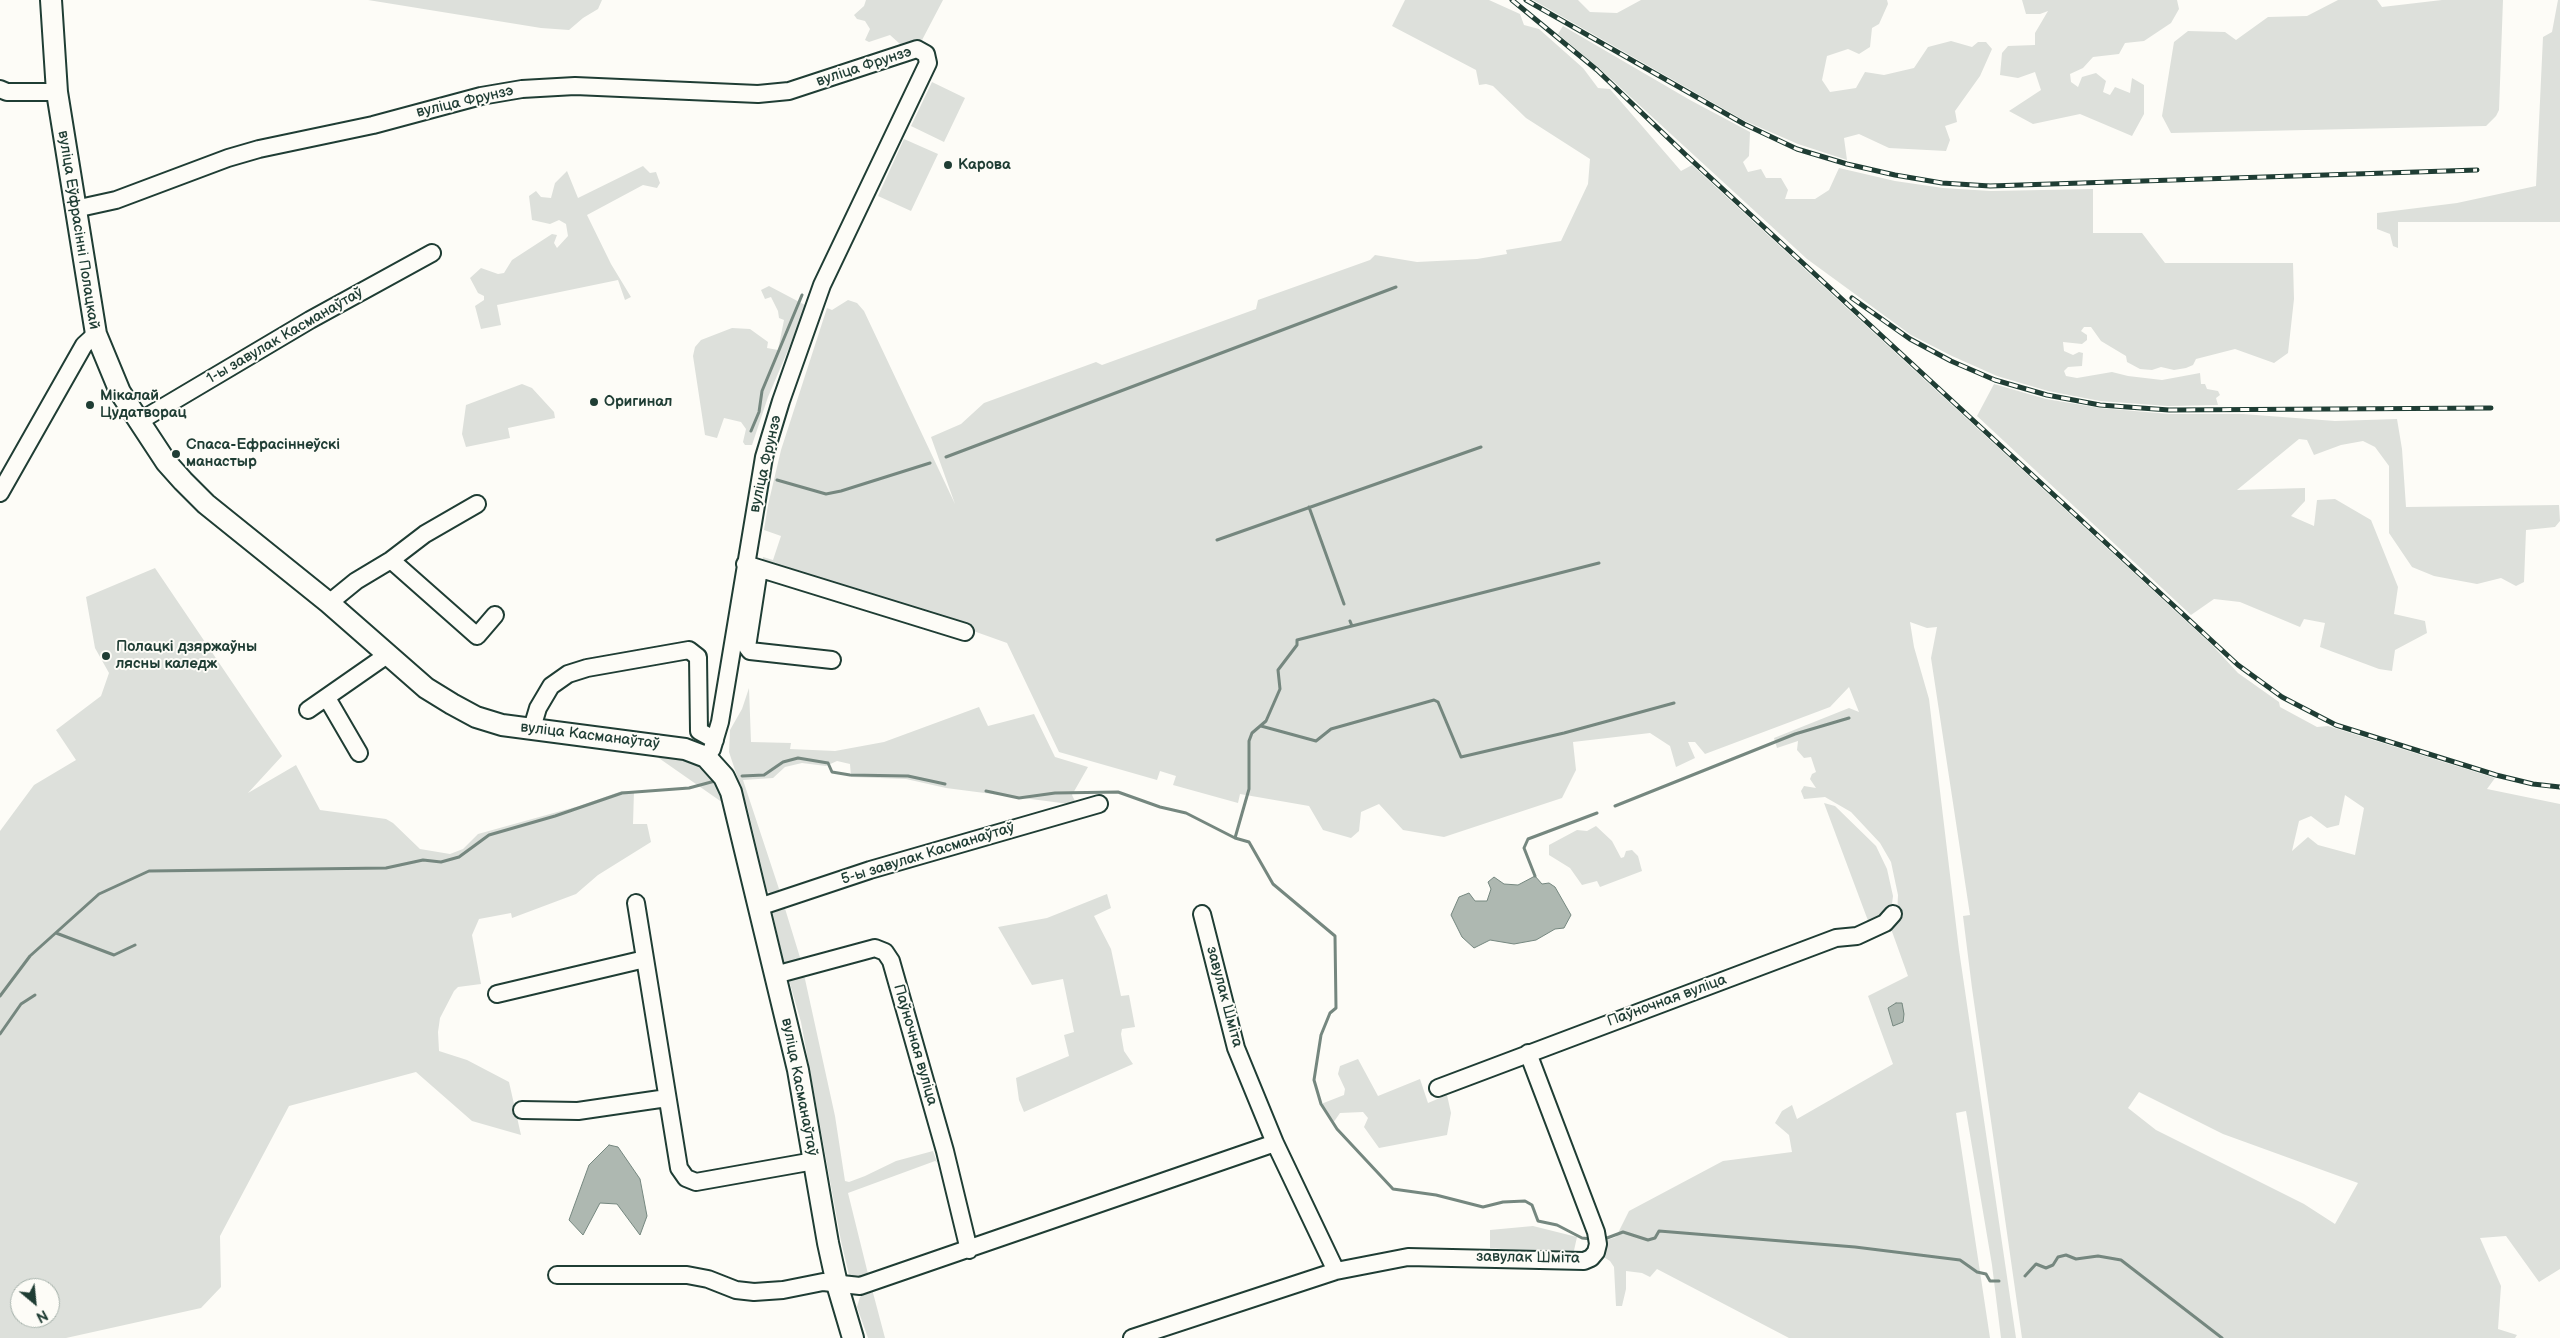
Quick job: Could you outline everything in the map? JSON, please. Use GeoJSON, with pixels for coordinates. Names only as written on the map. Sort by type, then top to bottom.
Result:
{"type":"FeatureCollection","features":[{"type":"Feature","properties":{"kind":"main road","name":"вуліца Еўфрасінні Полацкай"},"geometry":{"type":"LineString","coordinates":[[51,0],[56,92],[96,334]]}},
{"type":"Feature","properties":{"kind":"main road","name":"вуліца Касманаўтаў"},"geometry":{"type":"LineString","coordinates":[[96,334],[120,392],[166,462],[206,504],[329,603],[426,688],[476,717],[502,725],[685,748],[711,749],[720,772],[731,792],[759,907],[798,1070],[837,1284],[853,1338]]}},
{"type":"Feature","properties":{"kind":"street","name":"вуліца Фрунзэ"},"geometry":{"type":"LineString","coordinates":[[75,209],[116,200],[228,158],[259,149],[373,126],[481,96],[522,89],[574,86],[739,93],[789,91],[917,49],[926,54],[928,63],[822,285],[781,401],[764,457],[752,566],[711,749]]}},
{"type":"Feature","properties":{"kind":"street"},"geometry":{"type":"LineString","coordinates":[[0,90],[8,92],[56,92]]}},
{"type":"Feature","properties":{"kind":"street","name":"1-ы завулак Касманаўтаў"},"geometry":{"type":"LineString","coordinates":[[138,422],[310,320],[432,252]]}},
{"type":"Feature","properties":{"kind":"street","name":"вуліца Еўфрасінні Полацкай"},"geometry":{"type":"LineString","coordinates":[[0,494],[84,345],[96,334]]}},
{"type":"Feature","properties":{"kind":"street"},"geometry":{"type":"LineString","coordinates":[[329,603],[356,581],[391,560],[425,534],[476,504]]}},
{"type":"Feature","properties":{"kind":"street"},"geometry":{"type":"LineString","coordinates":[[391,560],[477,636],[496,616]]}},
{"type":"Feature","properties":{"kind":"street"},"geometry":{"type":"LineString","coordinates":[[832,660],[750,651],[747,647],[752,566],[965,632]]}},
{"type":"Feature","properties":{"kind":"street"},"geometry":{"type":"LineString","coordinates":[[532,728],[538,708],[551,686],[568,674],[587,668],[689,650],[698,658],[699,730],[711,749]]}},
{"type":"Feature","properties":{"kind":"street"},"geometry":{"type":"LineString","coordinates":[[308,710],[387,655]]}},
{"type":"Feature","properties":{"kind":"street"},"geometry":{"type":"LineString","coordinates":[[327,698],[359,753]]}},
{"type":"Feature","properties":{"kind":"street","name":"5-ы завулак Касманаўтаў"},"geometry":{"type":"LineString","coordinates":[[759,907],[870,870],[1098,804]]}},
{"type":"Feature","properties":{"kind":"street"},"geometry":{"type":"LineString","coordinates":[[636,902],[679,1168],[686,1178],[696,1182],[814,1161]]}},
{"type":"Feature","properties":{"kind":"street","name":"завулак Шміта"},"geometry":{"type":"LineString","coordinates":[[1202,914],[1236,1048],[1275,1143],[1336,1271]]}},
{"type":"Feature","properties":{"kind":"street","name":"Паўночная вуліца"},"geometry":{"type":"LineString","coordinates":[[1438,1088],[1836,938],[1857,936],[1884,923],[1893,914]]}},
{"type":"Feature","properties":{"kind":"street","name":"Паўночная вуліца"},"geometry":{"type":"LineString","coordinates":[[775,974],[875,948],[885,952],[891,961],[945,1151],[969,1250]]}},
{"type":"Feature","properties":{"kind":"street"},"geometry":{"type":"LineString","coordinates":[[497,994],[646,959]]}},
{"type":"Feature","properties":{"kind":"street","name":"завулак Шміта"},"geometry":{"type":"LineString","coordinates":[[1132,1338],[1336,1271],[1408,1256],[1584,1261],[1592,1258],[1598,1244],[1596,1232],[1528,1053]]}},
{"type":"Feature","properties":{"kind":"street"},"geometry":{"type":"LineString","coordinates":[[522,1110],[578,1111],[667,1098]]}},
{"type":"Feature","properties":{"kind":"street"},"geometry":{"type":"LineString","coordinates":[[557,1275],[687,1275],[708,1279],[736,1290],[754,1292],[783,1290],[823,1282],[860,1286],[1275,1143]]}},
{"type":"Feature","properties":{"kind":"shaded area"},"geometry":{"type":"Polygon","coordinates":[[[368,0],[602,0],[598,9],[583,18],[569,30],[541,28],[368,0]]]}},
{"type":"Feature","properties":{"kind":"shaded area"},"geometry":{"type":"Polygon","coordinates":[[[866,0],[943,0],[921,42],[910,41],[900,44],[890,35],[869,42],[865,40],[870,29],[865,21],[857,19],[854,15],[864,6],[866,0]]]}},
{"type":"Feature","properties":{"kind":"shaded area"},"geometry":{"type":"Polygon","coordinates":[[[1405,0],[1489,0],[1520,14],[1524,25],[1539,29],[1583,68],[1598,88],[1610,89],[1681,171],[1692,165],[2212,645],[2238,673],[2279,702],[2280,707],[2317,727],[2328,726],[2495,778],[2487,789],[2560,804],[2560,1269],[2539,1282],[2506,1236],[2480,1238],[2501,1286],[2498,1329],[2517,1335],[2515,1338],[2022,1338],[1963,916],[1970,915],[1931,658],[1937,627],[1927,628],[1910,622],[1914,647],[1929,699],[1959,950],[2016,1338],[2001,1338],[1992,1265],[1966,1111],[1956,1113],[1990,1338],[1789,1338],[1657,1269],[1650,1277],[1642,1273],[1626,1271],[1626,1289],[1622,1306],[1616,1306],[1614,1267],[1610,1261],[1602,1256],[1602,1242],[1616,1237],[1629,1211],[1723,1161],[1792,1152],[1789,1135],[1775,1123],[1782,1111],[1792,1105],[1797,1119],[1893,1064],[1868,996],[1908,976],[1890,926],[1897,915],[1898,895],[1891,862],[1880,843],[1851,812],[1825,797],[1804,799],[1801,791],[1804,786],[1816,788],[1810,779],[1812,774],[1816,772],[1811,757],[1804,758],[1797,750],[1798,741],[1777,748],[1774,738],[1849,708],[1859,712],[1849,687],[1830,707],[1705,754],[1695,742],[1688,742],[1695,758],[1676,767],[1670,746],[1650,733],[1573,742],[1576,770],[1562,798],[1444,837],[1403,830],[1379,804],[1361,812],[1359,831],[1351,838],[1323,830],[1309,806],[1240,794],[1238,803],[1173,785],[1176,776],[1160,771],[1157,780],[1059,752],[1007,643],[951,623],[761,565],[763,557],[773,560],[781,536],[764,530],[768,505],[781,450],[827,308],[832,310],[848,300],[857,303],[864,311],[955,504],[931,437],[961,424],[984,403],[1096,362],[1102,365],[1256,309],[1258,300],[1370,260],[1375,255],[1417,262],[1477,259],[1507,254],[1506,250],[1561,241],[1588,184],[1590,159],[1526,118],[1493,86],[1479,85],[1476,70],[1392,26],[1405,0]],[[2345,795],[2339,825],[2327,828],[2311,816],[2299,821],[2292,851],[2308,837],[2318,845],[2355,855],[2364,808],[2345,795]],[[2139,1092],[2128,1108],[2156,1130],[2304,1204],[2335,1224],[2358,1183],[2223,1134],[2139,1092]]]}},
{"type":"Feature","properties":{"kind":"shaded area"},"geometry":{"type":"Polygon","coordinates":[[[1533,0],[1578,0],[1590,12],[1617,13],[1641,0],[1887,0],[1888,4],[1879,24],[1872,28],[1870,47],[1859,54],[1848,49],[1827,56],[1822,80],[1830,92],[1856,88],[1865,72],[1884,75],[1914,68],[1928,47],[1951,41],[1972,47],[1978,42],[1986,42],[1992,49],[1980,76],[1955,111],[1957,122],[1945,126],[1950,140],[1946,151],[1889,148],[1859,134],[1844,138],[1847,160],[1798,144],[1745,121],[1533,0]]]}},
{"type":"Feature","properties":{"kind":"shaded area"},"geometry":{"type":"Polygon","coordinates":[[[2022,0],[2177,0],[2179,9],[2171,23],[2144,41],[2125,43],[2119,54],[2093,57],[2083,68],[2070,74],[2071,82],[2078,87],[2082,77],[2096,73],[2106,81],[2103,92],[2110,95],[2115,87],[2130,93],[2132,78],[2144,85],[2144,114],[2132,136],[2080,114],[2033,124],[2009,111],[2041,90],[2035,72],[2018,78],[2000,75],[2002,53],[2008,46],[2035,45],[2035,33],[2048,11],[2040,14],[2026,14],[2022,0]]]}},
{"type":"Feature","properties":{"kind":"shaded area"},"geometry":{"type":"Polygon","coordinates":[[[2338,0],[2377,0],[2382,7],[2442,0],[2503,0],[2499,110],[2496,116],[2486,126],[2171,133],[2162,116],[2174,42],[2188,31],[2225,32],[2236,40],[2268,17],[2307,16],[2338,0]]]}},
{"type":"Feature","properties":{"kind":"shaded area"},"geometry":{"type":"Polygon","coordinates":[[[2558,0],[2560,0],[2560,222],[2398,222],[2398,248],[2393,246],[2390,234],[2377,229],[2377,213],[2457,203],[2536,186],[2543,37],[2552,32],[2558,0]]]}},
{"type":"Feature","properties":{"kind":"shaded area"},"geometry":{"type":"Polygon","coordinates":[[[1563,26],[1690,100],[1750,132],[1749,156],[1743,162],[1748,172],[1761,169],[1766,178],[1781,178],[1788,190],[1785,199],[1815,199],[1829,190],[1839,168],[1895,181],[1943,188],[1991,191],[2093,189],[2093,233],[2142,233],[2165,263],[2293,263],[2294,299],[2288,353],[2274,363],[2235,349],[2196,359],[2193,365],[2186,368],[2174,370],[2161,367],[2152,370],[2140,369],[2127,362],[2126,356],[2101,341],[2091,327],[2084,327],[2081,331],[2087,335],[2087,340],[2082,344],[2063,342],[2064,351],[2073,355],[2079,352],[2083,353],[2082,366],[2068,367],[2064,371],[2066,376],[2077,378],[2112,372],[2162,380],[2200,373],[2201,384],[2205,384],[2207,389],[2218,391],[2220,395],[2216,398],[2218,405],[2168,406],[2100,401],[2048,391],[1997,376],[1952,356],[1911,335],[1807,259],[1599,68],[1558,34],[1563,26]]]}},
{"type":"Feature","properties":{"kind":"shaded area"},"geometry":{"type":"Polygon","coordinates":[[[932,82],[965,98],[944,142],[911,126],[932,82]]]}},
{"type":"Feature","properties":{"kind":"shaded area"},"geometry":{"type":"Polygon","coordinates":[[[904,139],[938,154],[911,211],[878,196],[904,139]]]}},
{"type":"Feature","properties":{"kind":"shaded area"},"geometry":{"type":"Polygon","coordinates":[[[643,166],[650,173],[656,172],[660,183],[657,188],[643,185],[587,215],[611,264],[631,297],[625,300],[618,280],[497,305],[501,325],[481,329],[475,306],[484,300],[484,296],[478,293],[470,278],[481,268],[498,274],[504,273],[512,260],[552,234],[557,235],[554,243],[557,248],[568,236],[566,224],[559,220],[550,224],[532,220],[529,196],[536,191],[541,197],[551,198],[555,183],[567,171],[578,198],[643,166]]]}},
{"type":"Feature","properties":{"kind":"shaded area"},"geometry":{"type":"Polygon","coordinates":[[[769,286],[805,305],[797,329],[768,397],[752,445],[745,445],[743,442],[746,429],[741,422],[724,418],[717,438],[705,435],[693,356],[695,347],[701,340],[732,328],[750,329],[768,342],[767,348],[778,350],[784,320],[779,318],[778,311],[771,297],[765,299],[761,290],[769,286]]]}},
{"type":"Feature","properties":{"kind":"shaded area"},"geometry":{"type":"Polygon","coordinates":[[[522,384],[532,388],[554,412],[555,418],[508,428],[510,438],[466,447],[462,434],[466,405],[522,384]]]}},
{"type":"Feature","properties":{"kind":"shaded area"},"geometry":{"type":"Polygon","coordinates":[[[1994,384],[2046,399],[2100,408],[2169,414],[2243,414],[2335,421],[2397,419],[2402,449],[2406,507],[2559,505],[2560,521],[2555,527],[2526,530],[2524,582],[2516,586],[2501,578],[2477,584],[2434,576],[2412,567],[2389,533],[2389,466],[2375,447],[2363,441],[2341,445],[2314,455],[2307,440],[2299,439],[2237,490],[2305,488],[2305,501],[2291,516],[2314,526],[2317,500],[2335,499],[2371,520],[2398,587],[2394,614],[2425,621],[2427,633],[2395,650],[2392,671],[2379,669],[2320,647],[2325,623],[2304,619],[2300,627],[2240,602],[2214,599],[2191,615],[1977,416],[1994,384]]]}},
{"type":"Feature","properties":{"kind":"shaded area"},"geometry":{"type":"Polygon","coordinates":[[[155,568],[282,756],[248,793],[296,765],[320,810],[386,819],[393,823],[420,849],[450,854],[463,849],[478,834],[579,806],[622,791],[634,791],[633,824],[647,824],[651,842],[598,875],[576,894],[512,918],[511,913],[479,919],[472,935],[481,984],[458,987],[454,991],[440,1018],[438,1032],[439,1051],[467,1060],[509,1082],[521,1135],[472,1121],[416,1072],[289,1106],[220,1236],[221,1287],[201,1308],[66,1338],[0,1338],[0,831],[34,785],[76,760],[56,730],[101,696],[109,673],[95,648],[86,597],[155,568]]]}},
{"type":"Feature","properties":{"kind":"shaded area"},"geometry":{"type":"Polygon","coordinates":[[[749,688],[751,742],[791,743],[790,749],[835,751],[884,742],[979,707],[988,726],[1034,714],[1055,757],[1088,767],[1072,795],[1077,805],[946,788],[906,779],[851,777],[850,764],[837,761],[826,766],[802,763],[785,767],[773,778],[743,780],[781,895],[773,896],[767,890],[747,806],[729,752],[730,730],[742,709],[749,688]]]}},
{"type":"Feature","properties":{"kind":"shaded area"},"geometry":{"type":"Polygon","coordinates":[[[653,754],[690,760],[704,768],[715,779],[726,805],[653,754]]]}},
{"type":"Feature","properties":{"kind":"shaded area"},"geometry":{"type":"Polygon","coordinates":[[[1824,803],[1835,806],[1876,846],[1887,869],[1893,896],[1891,912],[1870,926],[1824,803]]]}},
{"type":"Feature","properties":{"kind":"shaded area"},"geometry":{"type":"Polygon","coordinates":[[[1596,826],[1612,841],[1621,858],[1624,857],[1626,851],[1632,850],[1638,856],[1642,871],[1600,887],[1597,881],[1582,885],[1570,868],[1549,855],[1549,845],[1577,830],[1587,831],[1596,826]]]}},
{"type":"Feature","properties":{"kind":"shaded area"},"geometry":{"type":"Polygon","coordinates":[[[1535,876],[1542,884],[1549,883],[1555,887],[1571,915],[1564,928],[1555,929],[1536,940],[1514,944],[1490,940],[1474,948],[1462,937],[1451,915],[1459,897],[1469,893],[1475,901],[1487,901],[1491,889],[1488,882],[1494,877],[1504,884],[1518,885],[1535,876]]]}},
{"type":"Feature","properties":{"kind":"shaded area"},"geometry":{"type":"Polygon","coordinates":[[[1107,894],[1111,908],[1094,916],[1111,949],[1121,996],[1129,995],[1135,1027],[1122,1029],[1121,1034],[1124,1051],[1133,1064],[1024,1112],[1019,1100],[1016,1078],[1069,1056],[1064,1035],[1074,1032],[1063,979],[1032,985],[998,927],[1047,918],[1107,894]]]}},
{"type":"Feature","properties":{"kind":"shaded area"},"geometry":{"type":"Polygon","coordinates":[[[783,902],[802,964],[784,964],[772,910],[783,902]]]}},
{"type":"Feature","properties":{"kind":"shaded area"},"geometry":{"type":"Polygon","coordinates":[[[803,970],[835,1116],[845,1181],[849,1182],[865,1176],[896,1161],[933,1151],[937,1162],[935,1161],[848,1193],[869,1278],[854,1280],[849,1275],[841,1241],[801,1022],[788,977],[803,970]]]}},
{"type":"Feature","properties":{"kind":"shaded area"},"geometry":{"type":"Polygon","coordinates":[[[1896,1003],[1902,1003],[1903,1022],[1893,1026],[1888,1008],[1896,1003]]]}},
{"type":"Feature","properties":{"kind":"shaded area"},"geometry":{"type":"Polygon","coordinates":[[[1358,1059],[1378,1096],[1420,1079],[1428,1103],[1447,1095],[1451,1113],[1447,1135],[1379,1148],[1364,1127],[1368,1118],[1363,1112],[1340,1113],[1333,1123],[1321,1104],[1344,1095],[1345,1089],[1338,1074],[1340,1066],[1358,1059]]]}},
{"type":"Feature","properties":{"kind":"shaded area"},"geometry":{"type":"Polygon","coordinates":[[[609,1145],[618,1147],[640,1179],[647,1216],[640,1235],[617,1204],[600,1203],[583,1235],[569,1220],[589,1165],[609,1145]]]}},
{"type":"Feature","properties":{"kind":"shaded area"},"geometry":{"type":"Polygon","coordinates":[[[1533,1226],[1577,1237],[1573,1255],[1490,1248],[1490,1230],[1533,1226]]]}},
{"type":"Feature","properties":{"kind":"shaded area"},"geometry":{"type":"Polygon","coordinates":[[[872,1289],[885,1338],[868,1338],[857,1307],[860,1297],[872,1289]]]}},
{"type":"Feature","properties":{"kind":"waterway"},"geometry":{"type":"LineString","coordinates":[[946,457],[1396,287]]}},
{"type":"Feature","properties":{"kind":"waterway"},"geometry":{"type":"LineString","coordinates":[[751,431],[759,412],[762,391],[802,295]]}},
{"type":"Feature","properties":{"kind":"waterway"},"geometry":{"type":"LineString","coordinates":[[1217,540],[1481,447]]}},
{"type":"Feature","properties":{"kind":"waterway"},"geometry":{"type":"LineString","coordinates":[[777,480],[826,494],[930,463]]}},
{"type":"Feature","properties":{"kind":"waterway"},"geometry":{"type":"LineString","coordinates":[[1309,507],[1344,604]]}},
{"type":"Feature","properties":{"kind":"waterway"},"geometry":{"type":"LineString","coordinates":[[1235,838],[1249,789],[1249,741],[1252,733],[1266,721],[1280,689],[1278,670],[1297,645],[1297,640],[1599,563]]}},
{"type":"Feature","properties":{"kind":"waterway"},"geometry":{"type":"LineString","coordinates":[[1350,621],[1352,626]]}},
{"type":"Feature","properties":{"kind":"waterway"},"geometry":{"type":"LineString","coordinates":[[1261,726],[1316,741],[1331,729],[1434,700],[1438,702],[1461,757],[1564,733],[1674,703]]}},
{"type":"Feature","properties":{"kind":"waterway"},"geometry":{"type":"LineString","coordinates":[[1615,806],[1795,734],[1849,718]]}},
{"type":"Feature","properties":{"kind":"waterway"},"geometry":{"type":"LineString","coordinates":[[742,776],[764,775],[783,762],[798,758],[828,763],[832,772],[850,775],[908,776],[945,784]]}},
{"type":"Feature","properties":{"kind":"waterway"},"geometry":{"type":"LineString","coordinates":[[0,996],[30,956],[99,894],[149,871],[386,868],[423,860],[441,862],[459,857],[489,835],[555,816],[622,793],[689,788],[715,781]]}},
{"type":"Feature","properties":{"kind":"waterway"},"geometry":{"type":"LineString","coordinates":[[986,791],[1019,798],[1055,793],[1118,792],[1160,807],[1186,813],[1235,838],[1249,842],[1273,884],[1335,936],[1336,1008],[1330,1013],[1321,1035],[1314,1080],[1321,1104],[1337,1129],[1393,1189],[1436,1195],[1483,1207],[1503,1202],[1525,1201],[1532,1205],[1538,1221],[1557,1225],[1582,1238],[1591,1239]]}},
{"type":"Feature","properties":{"kind":"waterway"},"geometry":{"type":"LineString","coordinates":[[1535,876],[1524,848],[1528,839],[1597,813]]}},
{"type":"Feature","properties":{"kind":"waterway"},"geometry":{"type":"LineString","coordinates":[[56,933],[114,955],[135,945]]}},
{"type":"Feature","properties":{"kind":"waterway"},"geometry":{"type":"LineString","coordinates":[[0,1034],[21,1004],[35,995]]}},
{"type":"Feature","properties":{"kind":"waterway"},"geometry":{"type":"LineString","coordinates":[[1607,1238],[1623,1232],[1648,1240],[1655,1238],[1659,1231],[1855,1247],[1960,1260],[1977,1272],[1986,1274],[1990,1281],[1999,1281]]}},
{"type":"Feature","properties":{"kind":"waterway"},"geometry":{"type":"LineString","coordinates":[[2025,1276],[2036,1264],[2046,1268],[2053,1265],[2058,1257],[2066,1255],[2076,1259],[2098,1256],[2121,1260],[2222,1338]]}},
{"type":"Feature","properties":{"kind":"railway"},"geometry":{"type":"LineString","coordinates":[[1512,0],[1597,70],[1687,156],[2238,665],[2282,697],[2336,725],[2496,775],[2533,784],[2560,787]]}},
{"type":"Feature","properties":{"kind":"railway"},"geometry":{"type":"LineString","coordinates":[[1526,0],[1744,124],[1797,149],[1847,164],[1895,175],[1942,183],[1990,186],[2477,170]]}},
{"type":"Feature","properties":{"kind":"railway"},"geometry":{"type":"LineString","coordinates":[[1852,298],[1910,339],[1951,361],[1995,380],[2047,395],[2100,405],[2169,410],[2491,408]]}},
{"type":"Feature","properties":{"kind":"place","name":"Карова"},"geometry":{"type":"Point","coordinates":[948,165]}},
{"type":"Feature","properties":{"kind":"place","name":"Оригинал"},"geometry":{"type":"Point","coordinates":[594,402]}},
{"type":"Feature","properties":{"kind":"place","name":"Мікалай Цудатворац"},"geometry":{"type":"Point","coordinates":[90,405]}},
{"type":"Feature","properties":{"kind":"place","name":"Спаса-Ефрасіннеўскі манастыр"},"geometry":{"type":"Point","coordinates":[176,454]}},
{"type":"Feature","properties":{"kind":"place","name":"Полацкі дзяржаўны лясны каледж"},"geometry":{"type":"Point","coordinates":[106,656]}}]}
